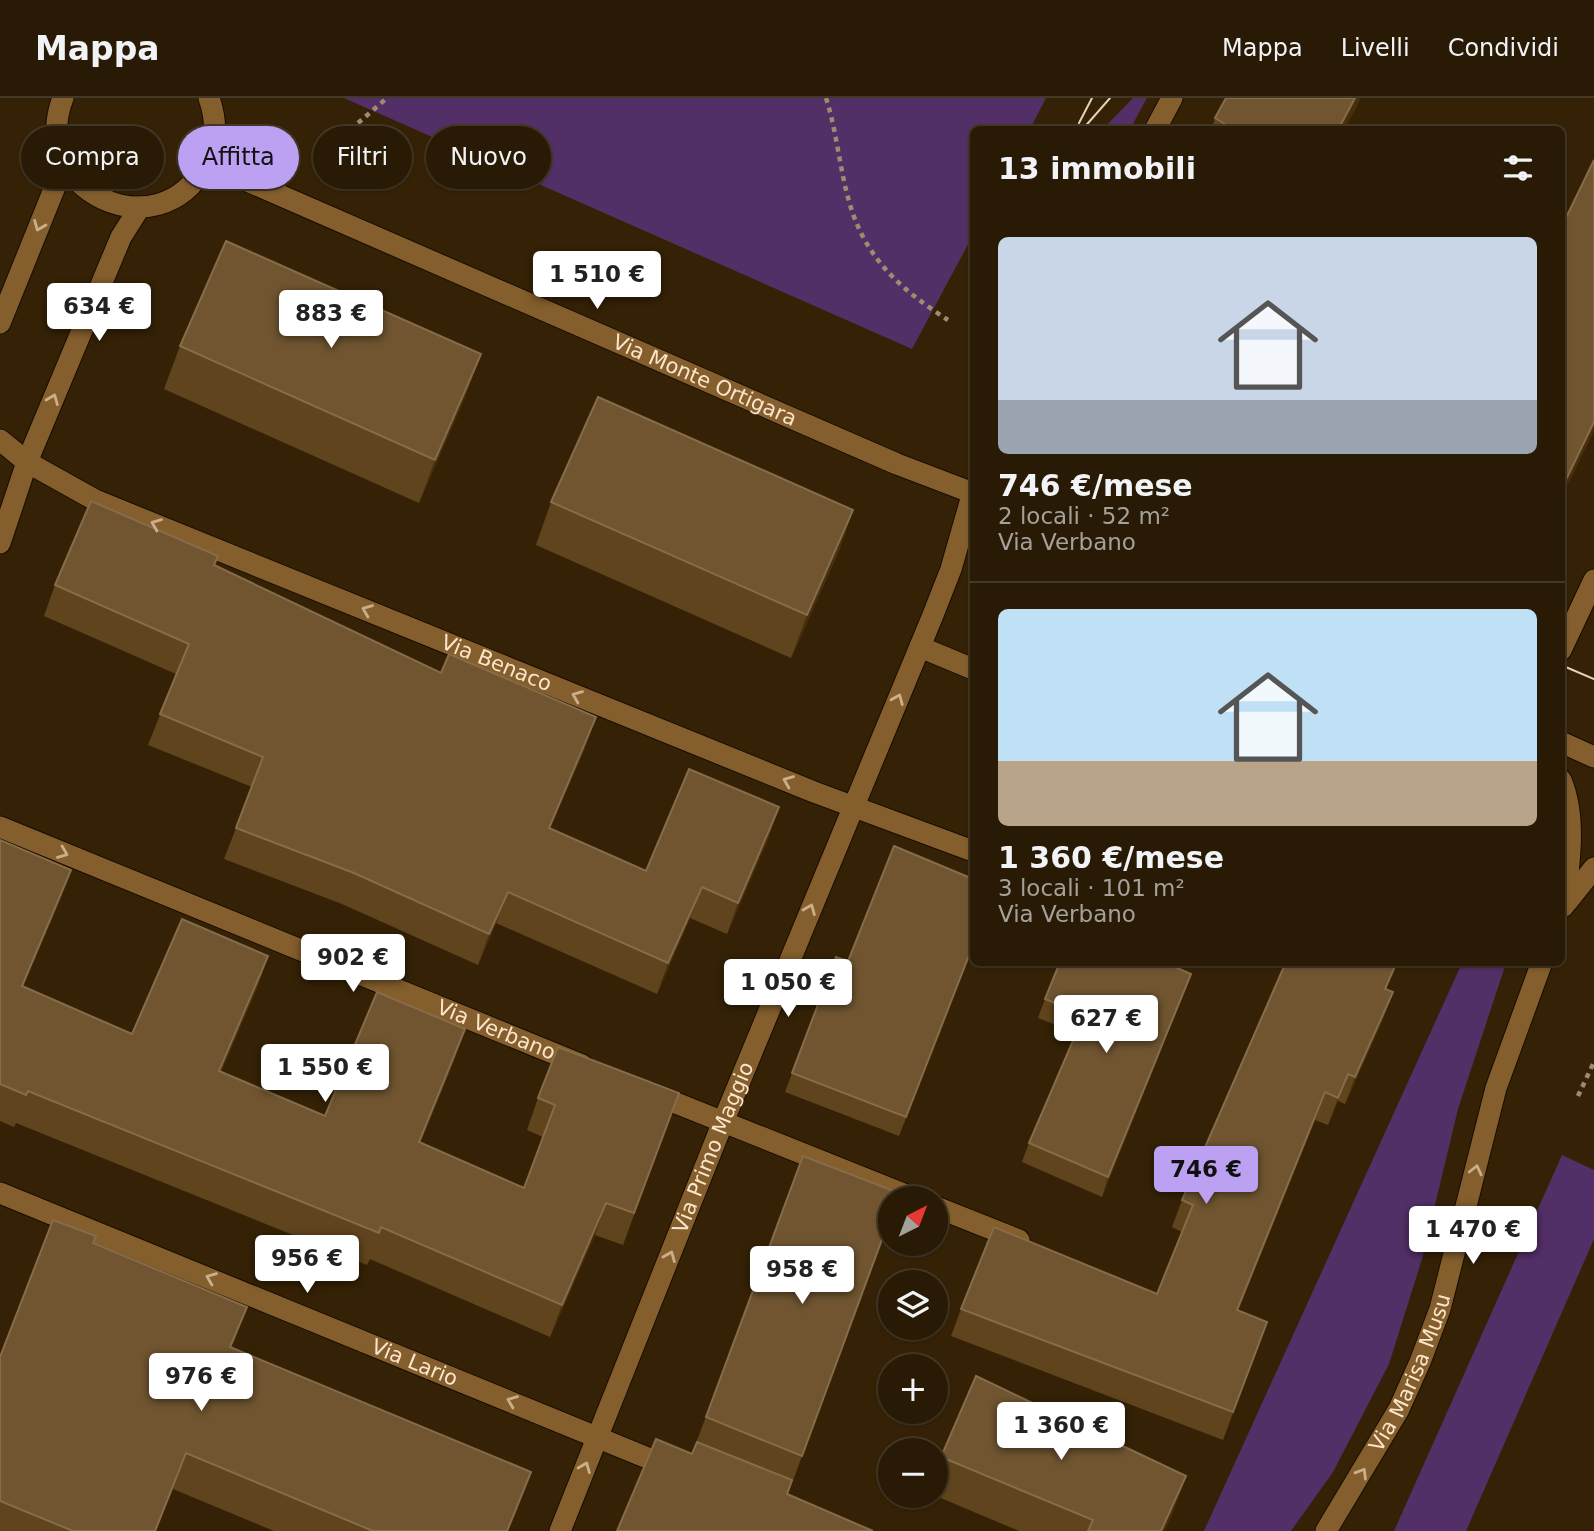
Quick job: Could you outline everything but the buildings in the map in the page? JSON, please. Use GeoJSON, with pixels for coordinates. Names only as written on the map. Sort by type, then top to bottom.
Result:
{"type":"FeatureCollection","features":[{"type":"Feature","properties":{"kind":"street"},"geometry":{"type":"LineString","coordinates":[[57,126],[63,98]]}},
{"type":"Feature","properties":{"kind":"street"},"geometry":{"type":"LineString","coordinates":[[209,98],[215,126]]}},
{"type":"Feature","properties":{"kind":"street"},"geometry":{"type":"LineString","coordinates":[[1157,126],[1172,98]]}},
{"type":"Feature","properties":{"kind":"street"},"geometry":{"type":"LineString","coordinates":[[0,323],[54,189]]}},
{"type":"Feature","properties":{"kind":"street"},"geometry":{"type":"LineString","coordinates":[[87,189],[96,197],[122,206],[141,207],[167,201],[186,189]]}},
{"type":"Feature","properties":{"kind":"street","name":"Via Monte Ortigara"},"geometry":{"type":"LineString","coordinates":[[266,189],[897,464],[970,492]]}},
{"type":"Feature","properties":{"kind":"street"},"geometry":{"type":"LineString","coordinates":[[0,543],[27,463],[121,237],[141,207]]}},
{"type":"Feature","properties":{"kind":"street","name":"Via Benaco"},"geometry":{"type":"LineString","coordinates":[[0,440],[27,463],[95,500],[852,805],[970,850]]}},
{"type":"Feature","properties":{"kind":"street","name":"Via Primo Maggio"},"geometry":{"type":"LineString","coordinates":[[560,1531],[852,805],[920,647],[951,569],[970,503]]}},
{"type":"Feature","properties":{"kind":"street"},"geometry":{"type":"LineString","coordinates":[[1565,642],[1594,580]]}},
{"type":"Feature","properties":{"kind":"street"},"geometry":{"type":"LineString","coordinates":[[920,647],[970,668]]}},
{"type":"Feature","properties":{"kind":"street"},"geometry":{"type":"LineString","coordinates":[[1565,744],[1594,757]]}},
{"type":"Feature","properties":{"kind":"street"},"geometry":{"type":"LineString","coordinates":[[1565,797],[1570,819],[1565,884]]}},
{"type":"Feature","properties":{"kind":"street","name":"Via Verbano"},"geometry":{"type":"LineString","coordinates":[[0,827],[600,1072]]}},
{"type":"Feature","properties":{"kind":"street"},"geometry":{"type":"LineString","coordinates":[[1565,907],[1594,868]]}},
{"type":"Feature","properties":{"kind":"street","name":"Via Marisa Musu"},"geometry":{"type":"LineString","coordinates":[[1326,1531],[1399,1409],[1420,1362],[1440,1309],[1496,1088],[1541,966]]}},
{"type":"Feature","properties":{"kind":"street"},"geometry":{"type":"LineString","coordinates":[[626,1082],[883,1186]]}},
{"type":"Feature","properties":{"kind":"street","name":"Via Lario"},"geometry":{"type":"LineString","coordinates":[[0,1193],[696,1477]]}},
{"type":"Feature","properties":{"kind":"street"},"geometry":{"type":"LineString","coordinates":[[948,1212],[1033,1246]]}},
{"type":"Feature","properties":{"kind":"path"},"geometry":{"type":"LineString","coordinates":[[358,123],[387,98]]}},
{"type":"Feature","properties":{"kind":"path"},"geometry":{"type":"LineString","coordinates":[[826,98],[853,214],[869,245],[886,272],[908,293],[948,320]]}},
{"type":"Feature","properties":{"kind":"path"},"geometry":{"type":"LineString","coordinates":[[1578,1096],[1594,1062]]}},
{"type":"Feature","properties":{"kind":"shaded area"},"geometry":{"type":"Polygon","coordinates":[[[344,98],[1046,98],[1032,126],[970,126],[970,241],[912,349],[550,189],[551,126],[426,126],[426,134],[344,98]]]}},
{"type":"Feature","properties":{"kind":"shaded area"},"geometry":{"type":"Polygon","coordinates":[[[1133,98],[1147,98],[1132,126],[1106,126],[1133,98]]]}},
{"type":"Feature","properties":{"kind":"shaded area"},"geometry":{"type":"Polygon","coordinates":[[[1461,966],[1505,966],[1458,1109],[1422,1259],[1389,1364],[1333,1472],[1291,1531],[1204,1531],[1461,966]]]}},
{"type":"Feature","properties":{"kind":"shaded area"},"geometry":{"type":"Polygon","coordinates":[[[1562,1155],[1594,1170],[1594,1239],[1466,1531],[1394,1531],[1562,1155]]]}},
{"type":"Feature","properties":{"kind":"tram line"},"geometry":{"type":"LineString","coordinates":[[1079,123],[1092,98]]}},
{"type":"Feature","properties":{"kind":"tram line"},"geometry":{"type":"LineString","coordinates":[[1086,126],[1110,98]]}},
{"type":"Feature","properties":{"kind":"tram line"},"geometry":{"type":"LineString","coordinates":[[1565,667],[1594,679]]}}]}
